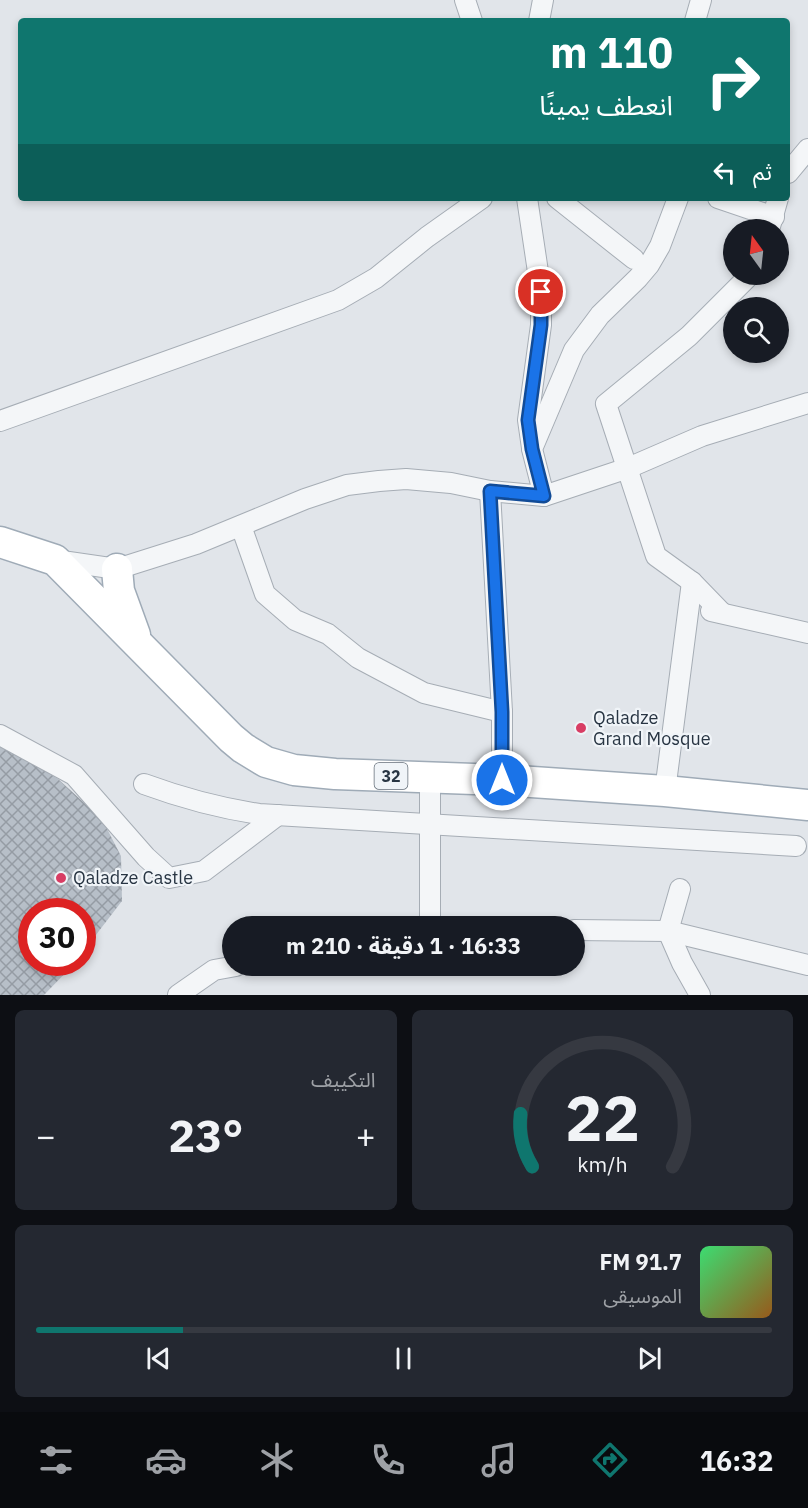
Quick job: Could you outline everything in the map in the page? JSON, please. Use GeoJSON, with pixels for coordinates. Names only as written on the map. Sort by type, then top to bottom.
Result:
{"type":"FeatureCollection","features":[{"type":"Feature","properties":{"kind":"main road","name":"32"},"geometry":{"type":"LineString","coordinates":[[0,542],[55,560],[231,738],[266,762],[280,767],[304,771],[430,776],[665,791],[808,805]]}},
{"type":"Feature","properties":{"kind":"main road"},"geometry":{"type":"LineString","coordinates":[[117,569],[119,591],[139,644]]}},
{"type":"Feature","properties":{"kind":"street"},"geometry":{"type":"LineString","coordinates":[[465,0],[471,18]]}},
{"type":"Feature","properties":{"kind":"street"},"geometry":{"type":"LineString","coordinates":[[540,18],[543,0]]}},
{"type":"Feature","properties":{"kind":"street"},"geometry":{"type":"LineString","coordinates":[[696,18],[701,0]]}},
{"type":"Feature","properties":{"kind":"street"},"geometry":{"type":"LineString","coordinates":[[790,171],[808,149]]}},
{"type":"Feature","properties":{"kind":"street"},"geometry":{"type":"LineString","coordinates":[[0,421],[338,300],[376,278],[478,201]]}},
{"type":"Feature","properties":{"kind":"street"},"geometry":{"type":"LineString","coordinates":[[527,201],[541,292],[541,325],[528,420],[532,449],[544,496]]}},
{"type":"Feature","properties":{"kind":"street"},"geometry":{"type":"LineString","coordinates":[[561,201],[634,260]]}},
{"type":"Feature","properties":{"kind":"street"},"geometry":{"type":"LineString","coordinates":[[532,449],[574,350],[600,315],[638,279],[649,265],[660,246],[677,201]]}},
{"type":"Feature","properties":{"kind":"street"},"geometry":{"type":"LineString","coordinates":[[728,201],[774,215]]}},
{"type":"Feature","properties":{"kind":"street"},"geometry":{"type":"LineString","coordinates":[[722,613],[692,582],[656,556],[606,404],[689,336],[740,285]]}},
{"type":"Feature","properties":{"kind":"street"},"geometry":{"type":"LineString","coordinates":[[55,560],[117,569],[196,544],[305,499],[347,485],[406,479],[544,496],[628,468],[702,436],[808,403]]}},
{"type":"Feature","properties":{"kind":"street"},"geometry":{"type":"LineString","coordinates":[[490,491],[502,712],[502,780]]}},
{"type":"Feature","properties":{"kind":"street"},"geometry":{"type":"LineString","coordinates":[[241,526],[265,594],[295,620],[328,634],[358,658],[424,693],[502,712]]}},
{"type":"Feature","properties":{"kind":"street"},"geometry":{"type":"LineString","coordinates":[[665,791],[692,582]]}},
{"type":"Feature","properties":{"kind":"street"},"geometry":{"type":"LineString","coordinates":[[689,607],[808,633]]}},
{"type":"Feature","properties":{"kind":"street"},"geometry":{"type":"LineString","coordinates":[[0,735],[74,775],[146,857],[169,878],[204,871],[278,815]]}},
{"type":"Feature","properties":{"kind":"street"},"geometry":{"type":"LineString","coordinates":[[430,776],[430,916]]}},
{"type":"Feature","properties":{"kind":"street"},"geometry":{"type":"LineString","coordinates":[[144,784],[185,799],[223,808],[278,815],[796,846]]}},
{"type":"Feature","properties":{"kind":"street"},"geometry":{"type":"LineString","coordinates":[[680,889],[668,931],[700,995]]}},
{"type":"Feature","properties":{"kind":"street"},"geometry":{"type":"LineString","coordinates":[[585,930],[668,931],[808,965]]}},
{"type":"Feature","properties":{"kind":"street"},"geometry":{"type":"LineString","coordinates":[[178,995],[214,970],[222,969]]}},
{"type":"Feature","properties":{"kind":"building","name":"Qaladze Castle"},"geometry":{"type":"Polygon","coordinates":[[[0,743],[58,779],[102,819],[121,856],[122,901],[96,935],[96,898],[18,898],[18,976],[62,976],[44,995],[0,995],[0,743]]]}},
{"type":"Feature","properties":{"kind":"place","name":"Qaladze Grand Mosque"},"geometry":{"type":"Point","coordinates":[581,728]}},
{"type":"Feature","properties":{"kind":"place","name":"Qaladze Castle"},"geometry":{"type":"Point","coordinates":[61,878]}},
{"type":"Feature","properties":{"kind":"route"},"geometry":{"type":"LineString","coordinates":[[502,780],[502,712],[490,491],[544,496],[532,449],[528,420],[541,325],[541,292]]}}]}
